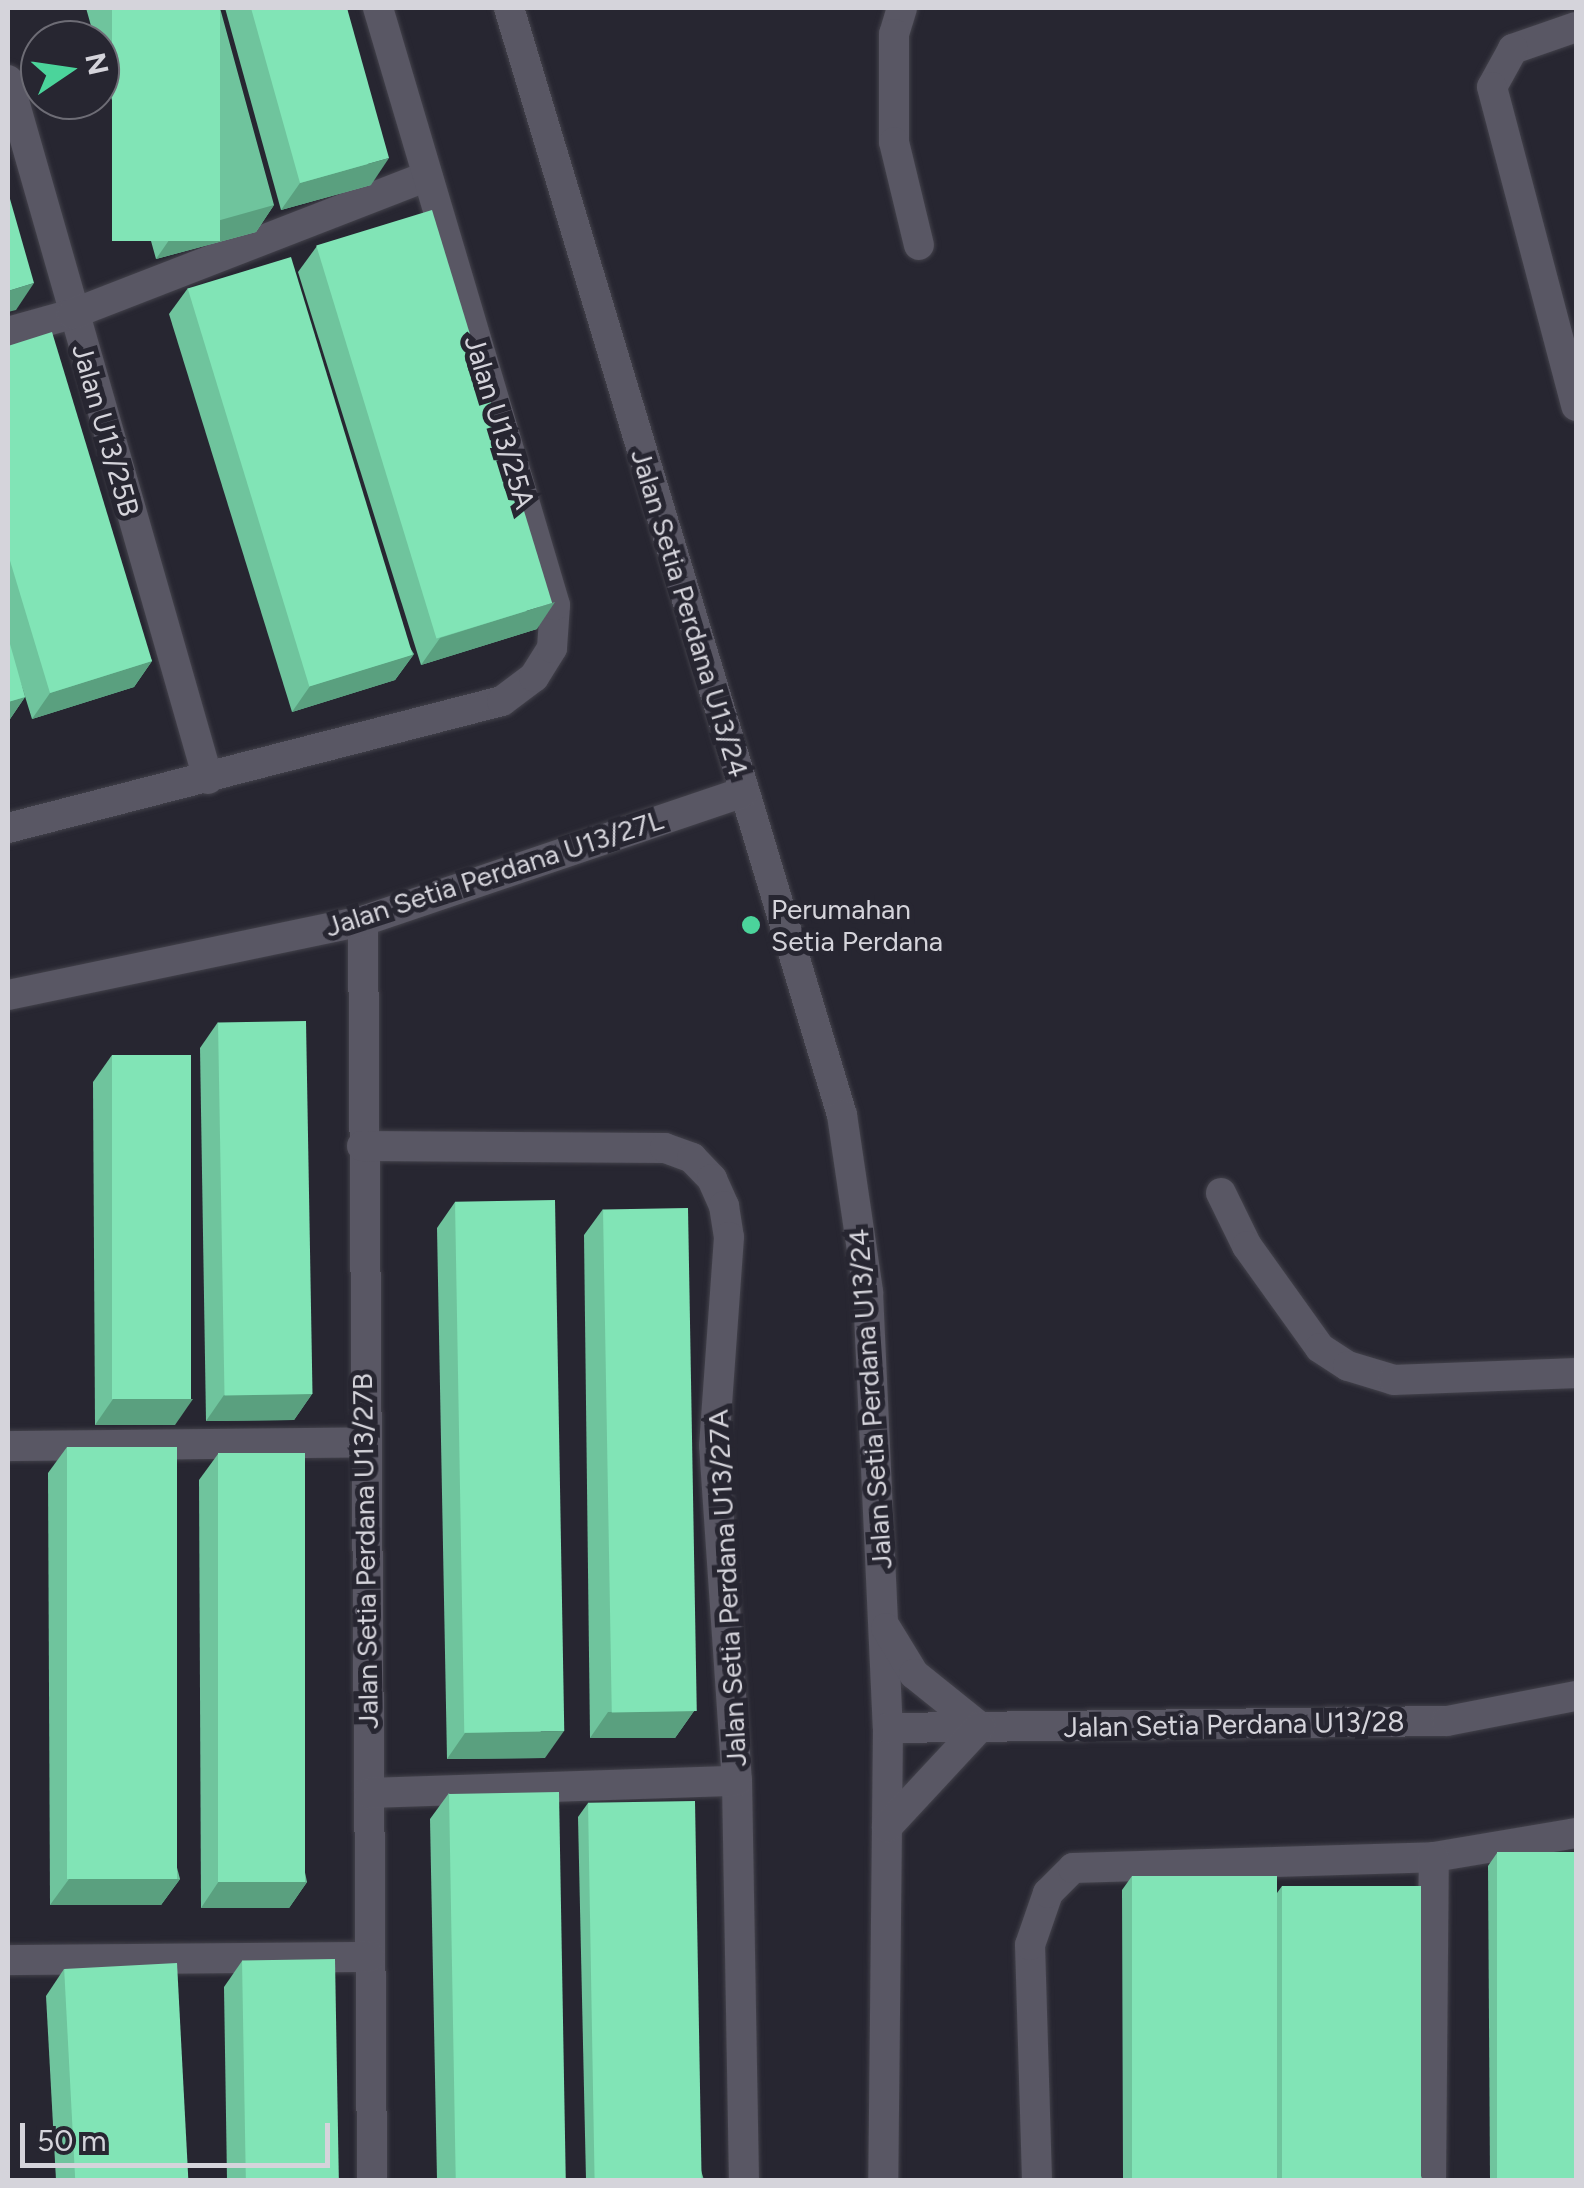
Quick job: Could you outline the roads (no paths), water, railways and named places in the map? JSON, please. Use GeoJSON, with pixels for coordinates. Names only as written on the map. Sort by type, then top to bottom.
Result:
{"type":"FeatureCollection","features":[{"type":"Feature","properties":{"kind":"street","name":"Jalan U13/25A"},"geometry":{"type":"LineString","coordinates":[[8,828],[502,701],[534,676],[552,648],[555,605],[378,8]]}},
{"type":"Feature","properties":{"kind":"street","name":"Jalan Setia Perdana U13/24"},"geometry":{"type":"LineString","coordinates":[[509,8],[842,1114],[868,1292],[888,1728],[883,2180]]}},
{"type":"Feature","properties":{"kind":"street"},"geometry":{"type":"LineString","coordinates":[[902,8],[894,34],[894,142],[919,245]]}},
{"type":"Feature","properties":{"kind":"street"},"geometry":{"type":"LineString","coordinates":[[1576,27],[1514,48],[1492,87],[1576,406]]}},
{"type":"Feature","properties":{"kind":"street","name":"Jalan U13/25B"},"geometry":{"type":"LineString","coordinates":[[8,80],[208,779]]}},
{"type":"Feature","properties":{"kind":"street"},"geometry":{"type":"LineString","coordinates":[[8,332],[72,314],[427,176]]}},
{"type":"Feature","properties":{"kind":"street","name":"Jalan Setia Perdana U13/27L"},"geometry":{"type":"LineString","coordinates":[[8,995],[362,921],[744,792]]}},
{"type":"Feature","properties":{"kind":"street","name":"Jalan Setia Perdana U13/27B"},"geometry":{"type":"LineString","coordinates":[[362,921],[362,1442],[370,1792],[372,2180]]}},
{"type":"Feature","properties":{"kind":"street","name":"Jalan Setia Perdana U13/27A"},"geometry":{"type":"LineString","coordinates":[[362,1146],[666,1148],[692,1158],[712,1179],[728,1236],[714,1445],[737,1781],[744,2180]]}},
{"type":"Feature","properties":{"kind":"street"},"geometry":{"type":"LineString","coordinates":[[1221,1193],[1247,1246],[1320,1348],[1348,1366],[1394,1380],[1576,1373]]}},
{"type":"Feature","properties":{"kind":"street"},"geometry":{"type":"LineString","coordinates":[[8,1446],[362,1442]]}},
{"type":"Feature","properties":{"kind":"street"},"geometry":{"type":"LineString","coordinates":[[884,1625],[914,1674],[980,1727],[888,1828]]}},
{"type":"Feature","properties":{"kind":"street","name":"Jalan Setia Perdana U13/28"},"geometry":{"type":"LineString","coordinates":[[888,1728],[1447,1722],[1576,1696]]}},
{"type":"Feature","properties":{"kind":"street"},"geometry":{"type":"LineString","coordinates":[[370,1792],[737,1781]]}},
{"type":"Feature","properties":{"kind":"street"},"geometry":{"type":"LineString","coordinates":[[1037,2180],[1030,1945],[1048,1893],[1073,1868],[1434,1857],[1576,1833]]}},
{"type":"Feature","properties":{"kind":"street"},"geometry":{"type":"LineString","coordinates":[[1431,2180],[1434,1857]]}},
{"type":"Feature","properties":{"kind":"street"},"geometry":{"type":"LineString","coordinates":[[8,1960],[370,1957]]}},
{"type":"Feature","properties":{"kind":"place","name":"Perumahan Setia Perdana"},"geometry":{"type":"Point","coordinates":[751,925]}}]}
